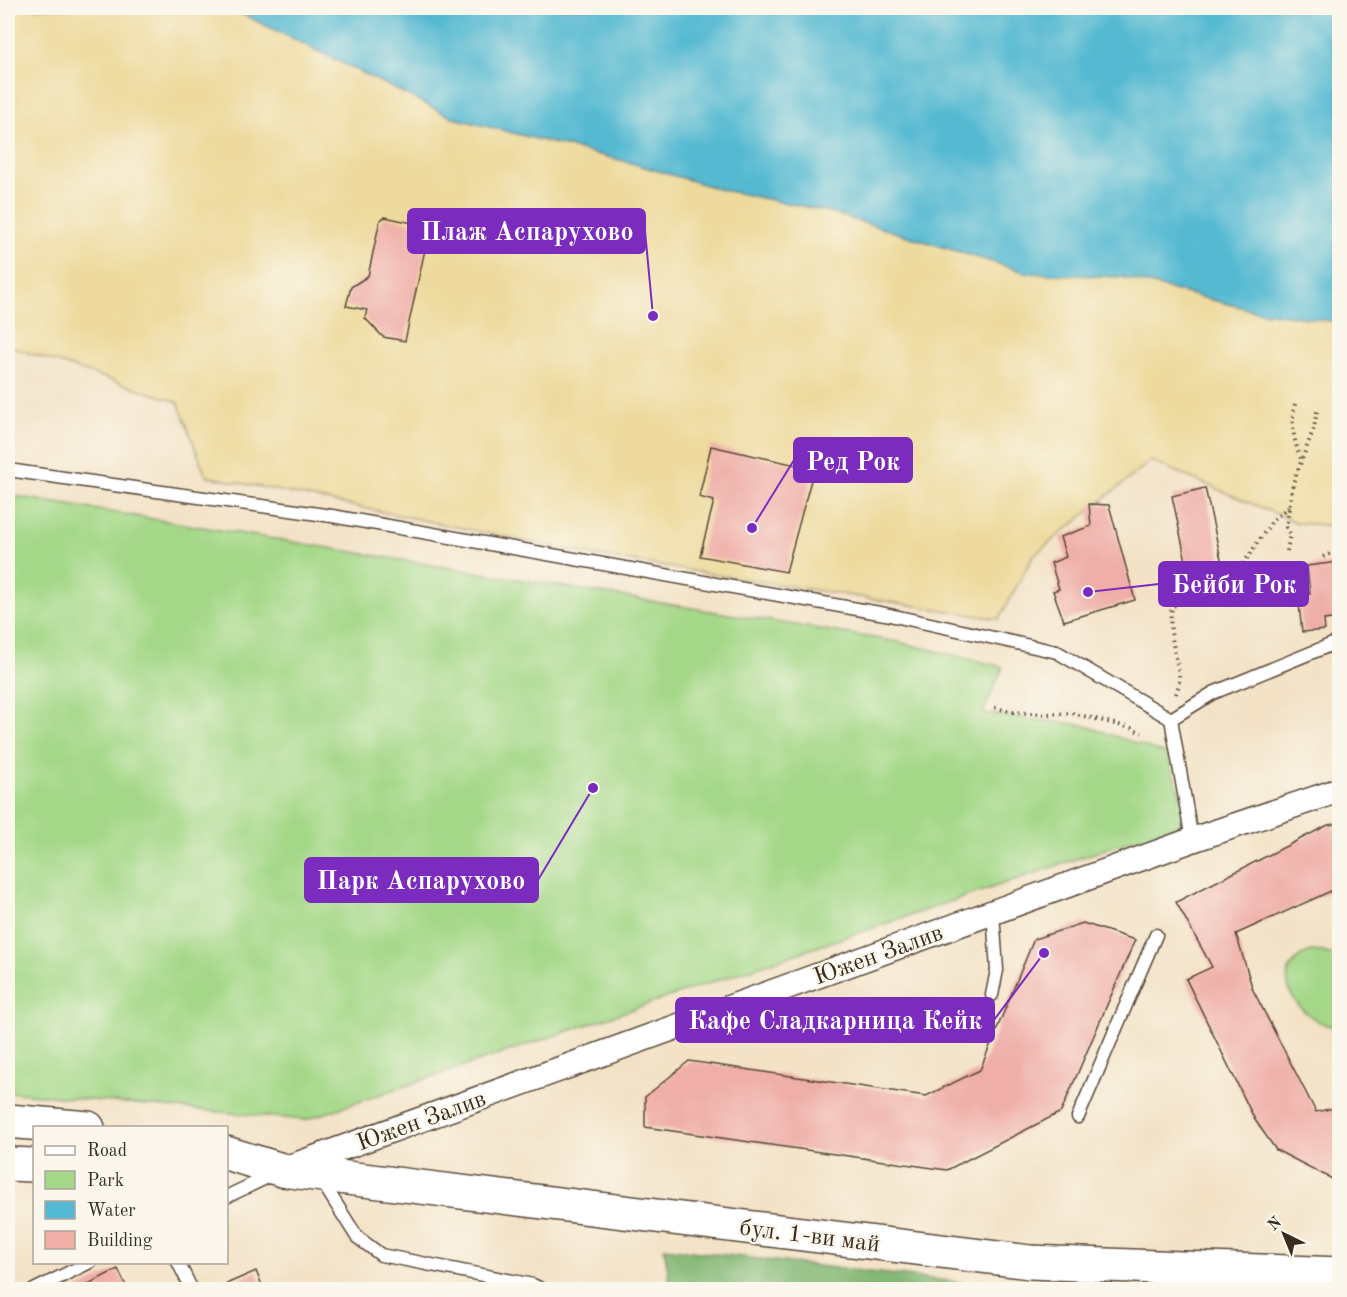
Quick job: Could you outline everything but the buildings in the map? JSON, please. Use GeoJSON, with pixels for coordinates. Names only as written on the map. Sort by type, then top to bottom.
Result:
{"type":"FeatureCollection","features":[{"type":"Feature","properties":{"kind":"main road"},"geometry":{"type":"LineString","coordinates":[[8,1121],[65,1126]]}},
{"type":"Feature","properties":{"kind":"main road","name":"бул. 1-ви май"},"geometry":{"type":"LineString","coordinates":[[228,1154],[282,1170]]}},
{"type":"Feature","properties":{"kind":"main road"},"geometry":{"type":"LineString","coordinates":[[8,1164],[33,1165]]}},
{"type":"Feature","properties":{"kind":"main road","name":"бул. 1-ви май"},"geometry":{"type":"LineString","coordinates":[[228,1173],[282,1170],[1030,1262],[1340,1274]]}},
{"type":"Feature","properties":{"kind":"street","name":"Южен Залив"},"geometry":{"type":"LineString","coordinates":[[282,1170],[1192,840],[1340,790]]}},
{"type":"Feature","properties":{"kind":"lane"},"geometry":{"type":"LineString","coordinates":[[8,470],[332,516],[885,614],[1057,652],[1171,718]]}},
{"type":"Feature","properties":{"kind":"lane"},"geometry":{"type":"LineString","coordinates":[[1171,718],[1213,693],[1340,641]]}},
{"type":"Feature","properties":{"kind":"lane"},"geometry":{"type":"LineString","coordinates":[[1171,718],[1192,840]]}},
{"type":"Feature","properties":{"kind":"lane"},"geometry":{"type":"LineString","coordinates":[[992,995],[997,970],[993,913]]}},
{"type":"Feature","properties":{"kind":"lane"},"geometry":{"type":"LineString","coordinates":[[1078,1117],[1156,935]]}},
{"type":"Feature","properties":{"kind":"lane"},"geometry":{"type":"LineString","coordinates":[[228,1196],[282,1170]]}},
{"type":"Feature","properties":{"kind":"lane"},"geometry":{"type":"LineString","coordinates":[[317,1174],[357,1237],[381,1255],[533,1285],[543,1290]]}},
{"type":"Feature","properties":{"kind":"lane"},"geometry":{"type":"LineString","coordinates":[[34,1290],[88,1264]]}},
{"type":"Feature","properties":{"kind":"lane"},"geometry":{"type":"LineString","coordinates":[[179,1264],[192,1290]]}},
{"type":"Feature","properties":{"kind":"path"},"geometry":{"type":"LineString","coordinates":[[1295,404],[1293,413],[1295,446],[1301,460]]}},
{"type":"Feature","properties":{"kind":"path"},"geometry":{"type":"LineString","coordinates":[[1287,551],[1290,534],[1286,527],[1293,483],[1314,428],[1317,411]]}},
{"type":"Feature","properties":{"kind":"path"},"geometry":{"type":"LineString","coordinates":[[1171,718],[1180,678],[1170,631],[1172,607],[1205,584],[1220,583],[1232,577],[1272,521],[1289,506]]}},
{"type":"Feature","properties":{"kind":"path"},"geometry":{"type":"LineString","coordinates":[[1323,557],[1340,548]]}},
{"type":"Feature","properties":{"kind":"path"},"geometry":{"type":"LineString","coordinates":[[995,708],[1014,712],[1072,713],[1142,733]]}},
{"type":"Feature","properties":{"kind":"green space"},"geometry":{"type":"Polygon","coordinates":[[[8,495],[898,642],[1003,667],[983,713],[1083,725],[1167,754],[1189,821],[305,1120],[8,1092],[8,495]]]}},
{"type":"Feature","properties":{"kind":"green space"},"geometry":{"type":"Polygon","coordinates":[[[1311,951],[1339,957],[1339,1028],[1312,1017],[1292,996],[1288,984],[1289,971],[1296,960],[1311,951]]]}},
{"type":"Feature","properties":{"kind":"green space"},"geometry":{"type":"Polygon","coordinates":[[[664,1248],[1018,1289],[671,1289],[664,1248]]]}},
{"type":"Feature","properties":{"kind":"sand"},"geometry":{"type":"Polygon","coordinates":[[[8,8],[230,8],[454,118],[628,162],[723,190],[826,211],[1028,273],[1122,277],[1256,311],[1339,322],[1339,526],[1298,523],[1151,461],[1033,556],[999,619],[599,556],[206,476],[178,402],[8,346],[8,8]]]}},
{"type":"Feature","properties":{"kind":"water"},"geometry":{"type":"Polygon","coordinates":[[[230,8],[1339,8],[1339,322],[1256,311],[1122,277],[1028,273],[826,211],[723,190],[628,162],[454,118],[230,8]]]}},
{"type":"Feature","properties":{"kind":"place","name":"Плаж Аспарухово"},"geometry":{"type":"Point","coordinates":[653,316]}},
{"type":"Feature","properties":{"kind":"place","name":"Ред Рок"},"geometry":{"type":"Point","coordinates":[752,528]}},
{"type":"Feature","properties":{"kind":"place","name":"Бейби Рок"},"geometry":{"type":"Point","coordinates":[1088,592]}},
{"type":"Feature","properties":{"kind":"place","name":"Парк Аспарухово"},"geometry":{"type":"Point","coordinates":[593,788]}},
{"type":"Feature","properties":{"kind":"place","name":"Кафе Сладкарница Кейк"},"geometry":{"type":"Point","coordinates":[1044,953]}}]}
